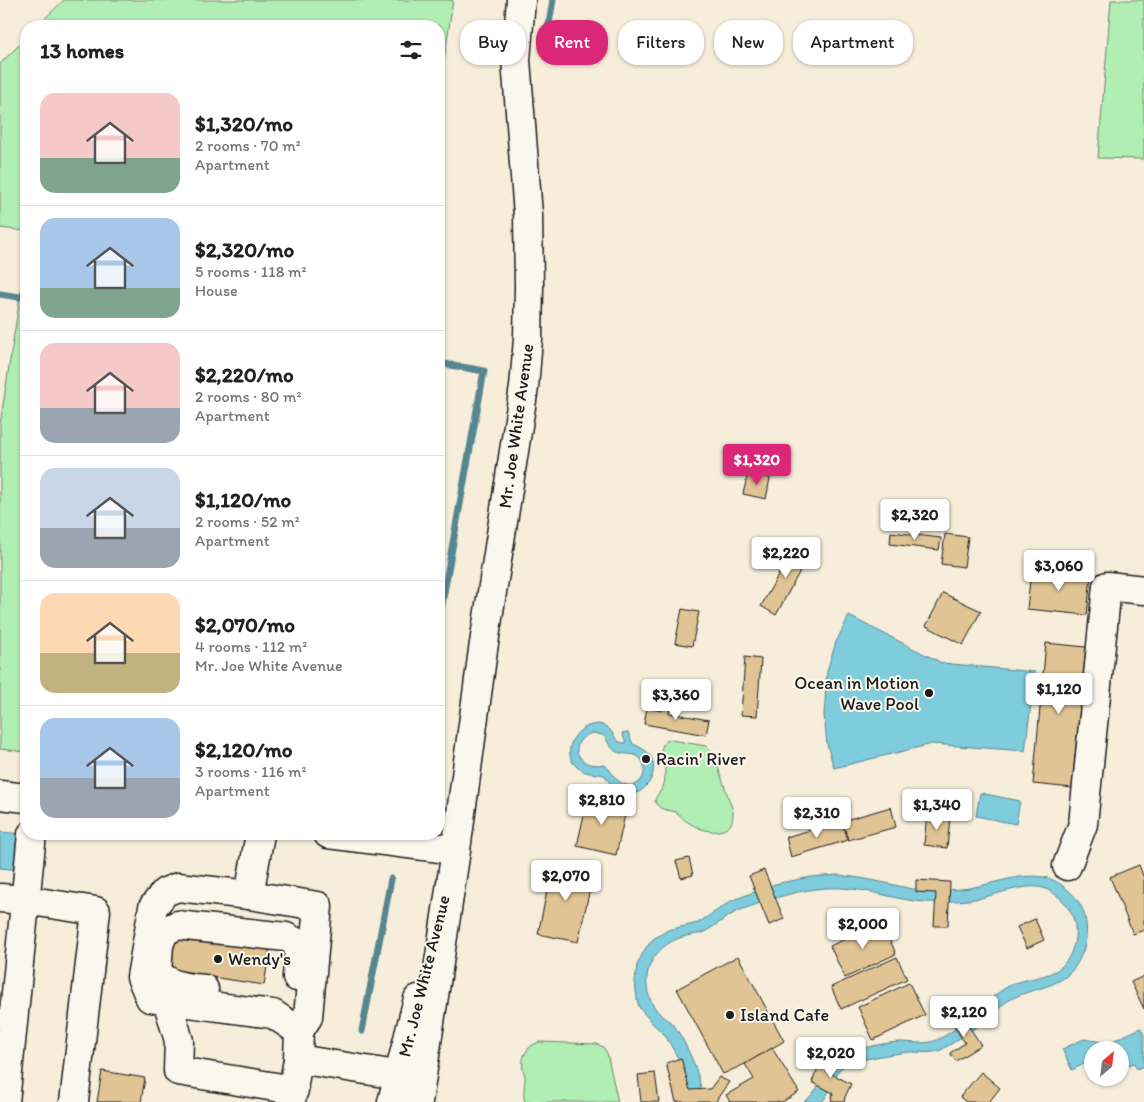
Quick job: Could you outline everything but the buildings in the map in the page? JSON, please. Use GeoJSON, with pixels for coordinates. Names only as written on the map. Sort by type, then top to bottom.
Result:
{"type":"FeatureCollection","features":[{"type":"Feature","properties":{"kind":"street","name":"Mr. Joe White Avenue"},"geometry":{"type":"LineString","coordinates":[[392,1102],[413,1085],[456,850],[483,650],[524,387],[528,339],[529,286],[528,215],[516,60],[521,0]]}},
{"type":"Feature","properties":{"kind":"street"},"geometry":{"type":"LineString","coordinates":[[1067,866],[1083,824],[1107,586],[1144,590]]}},
{"type":"Feature","properties":{"kind":"street"},"geometry":{"type":"LineString","coordinates":[[0,795],[20,797]]}},
{"type":"Feature","properties":{"kind":"street"},"geometry":{"type":"LineString","coordinates":[[5,1102],[13,899],[30,840]]}},
{"type":"Feature","properties":{"kind":"street"},"geometry":{"type":"LineString","coordinates":[[249,895],[259,840]]}},
{"type":"Feature","properties":{"kind":"street"},"geometry":{"type":"LineString","coordinates":[[376,840],[456,850]]}},
{"type":"Feature","properties":{"kind":"street"},"geometry":{"type":"LineString","coordinates":[[273,1014],[150,998],[141,977],[154,907],[165,892],[178,887],[249,895],[318,906],[308,1017],[299,1031]]}},
{"type":"Feature","properties":{"kind":"street"},"geometry":{"type":"LineString","coordinates":[[13,899],[96,911],[74,1102]]}},
{"type":"Feature","properties":{"kind":"street"},"geometry":{"type":"LineString","coordinates":[[166,1000],[179,1042],[178,1071],[292,1096],[298,1059],[299,1031],[296,1008],[299,948],[294,941],[286,937],[177,925],[164,932],[159,945],[158,972],[164,979],[180,987],[238,992],[254,996],[273,1014],[299,1031]]}},
{"type":"Feature","properties":{"kind":"street"},"geometry":{"type":"LineString","coordinates":[[298,1059],[413,1085]]}},
{"type":"Feature","properties":{"kind":"green space"},"geometry":{"type":"Polygon","coordinates":[[[64,0],[453,0],[445,54],[445,20],[43,20],[64,0]]]}},
{"type":"Feature","properties":{"kind":"green space"},"geometry":{"type":"Polygon","coordinates":[[[1111,0],[1144,0],[1144,159],[1098,158],[1111,0]]]}},
{"type":"Feature","properties":{"kind":"green space"},"geometry":{"type":"Polygon","coordinates":[[[20,44],[20,230],[0,228],[0,64],[20,44]]]}},
{"type":"Feature","properties":{"kind":"green space"},"geometry":{"type":"Polygon","coordinates":[[[20,297],[20,751],[0,749],[0,424],[20,297]]]}},
{"type":"Feature","properties":{"kind":"green space"},"geometry":{"type":"Polygon","coordinates":[[[671,740],[706,746],[713,753],[733,811],[731,823],[726,829],[718,831],[704,830],[686,821],[677,813],[662,809],[657,805],[655,801],[665,779],[665,767],[661,752],[666,741],[671,740]]]}},
{"type":"Feature","properties":{"kind":"green space"},"geometry":{"type":"Polygon","coordinates":[[[539,1042],[597,1044],[603,1047],[607,1053],[618,1102],[525,1102],[524,1056],[528,1049],[539,1042]]]}},
{"type":"Feature","properties":{"kind":"water","name":"Ocean in Motion Wave Pool"},"geometry":{"type":"Polygon","coordinates":[[[849,616],[942,663],[1035,672],[1025,751],[932,744],[834,768],[827,744],[824,715],[827,671],[836,642],[849,616]]]}},
{"type":"Feature","properties":{"kind":"water","name":"Racin' River"},"geometry":{"type":"Polygon","coordinates":[[[598,724],[606,727],[622,743],[626,743],[622,733],[628,732],[633,744],[647,752],[652,759],[654,767],[649,783],[643,789],[628,795],[619,793],[604,775],[589,773],[581,770],[574,764],[570,757],[572,742],[576,735],[589,726],[598,724]],[[593,733],[583,737],[577,749],[580,758],[590,764],[605,765],[618,781],[624,784],[634,785],[638,783],[644,771],[640,758],[615,751],[603,735],[593,733]]]}},
{"type":"Feature","properties":{"kind":"water"},"geometry":{"type":"Polygon","coordinates":[[[980,793],[1020,801],[1016,824],[976,816],[980,793]]]}},
{"type":"Feature","properties":{"kind":"water"},"geometry":{"type":"Polygon","coordinates":[[[0,832],[20,834],[20,840],[22,840],[20,870],[0,868],[0,832]]]}},
{"type":"Feature","properties":{"kind":"water"},"geometry":{"type":"Polygon","coordinates":[[[838,875],[926,890],[964,889],[1025,876],[1044,877],[1066,888],[1081,906],[1085,916],[1086,927],[1084,949],[1074,969],[1066,976],[1051,985],[1008,1001],[979,1025],[941,1050],[885,1055],[846,1065],[838,1072],[828,1094],[822,1102],[804,1102],[811,1096],[819,1084],[828,1066],[838,1056],[887,1043],[933,1042],[966,1021],[1006,987],[1017,982],[1050,974],[1061,967],[1069,957],[1072,949],[1075,937],[1074,921],[1063,901],[1050,891],[1037,887],[1021,888],[970,900],[938,902],[905,900],[852,889],[830,888],[808,890],[787,895],[742,910],[730,915],[704,932],[681,937],[671,942],[655,956],[648,971],[647,986],[651,1001],[660,1014],[672,1023],[679,1033],[699,1078],[701,1094],[689,1102],[678,1058],[665,1035],[639,1007],[635,981],[637,965],[645,949],[653,939],[668,930],[698,923],[731,901],[775,884],[811,877],[838,875]]]}},
{"type":"Feature","properties":{"kind":"water"},"geometry":{"type":"Polygon","coordinates":[[[1141,1028],[1144,1034],[1144,1066],[1137,1069],[1134,1063],[1129,1065],[1129,1041],[1112,1041],[1141,1028]]]}},
{"type":"Feature","properties":{"kind":"water"},"geometry":{"type":"Polygon","coordinates":[[[1084,1039],[1096,1041],[1084,1041],[1084,1064],[1072,1070],[1062,1049],[1084,1039]]]}},
{"type":"Feature","properties":{"kind":"waterway"},"geometry":{"type":"LineString","coordinates":[[550,20],[553,0]]}},
{"type":"Feature","properties":{"kind":"waterway"},"geometry":{"type":"LineString","coordinates":[[0,294],[20,297]]}},
{"type":"Feature","properties":{"kind":"waterway"},"geometry":{"type":"LineString","coordinates":[[445,364],[484,371],[445,587]]}},
{"type":"Feature","properties":{"kind":"waterway"},"geometry":{"type":"LineString","coordinates":[[362,1031],[391,879]]}},
{"type":"Feature","properties":{"kind":"place","name":"Ocean in Motion Wave Pool"},"geometry":{"type":"Point","coordinates":[929,693]}},
{"type":"Feature","properties":{"kind":"place","name":"Racin' River"},"geometry":{"type":"Point","coordinates":[646,759]}},
{"type":"Feature","properties":{"kind":"place","name":"Wendy's"},"geometry":{"type":"Point","coordinates":[218,959]}},
{"type":"Feature","properties":{"kind":"place","name":"Island Cafe"},"geometry":{"type":"Point","coordinates":[730,1015]}}]}
